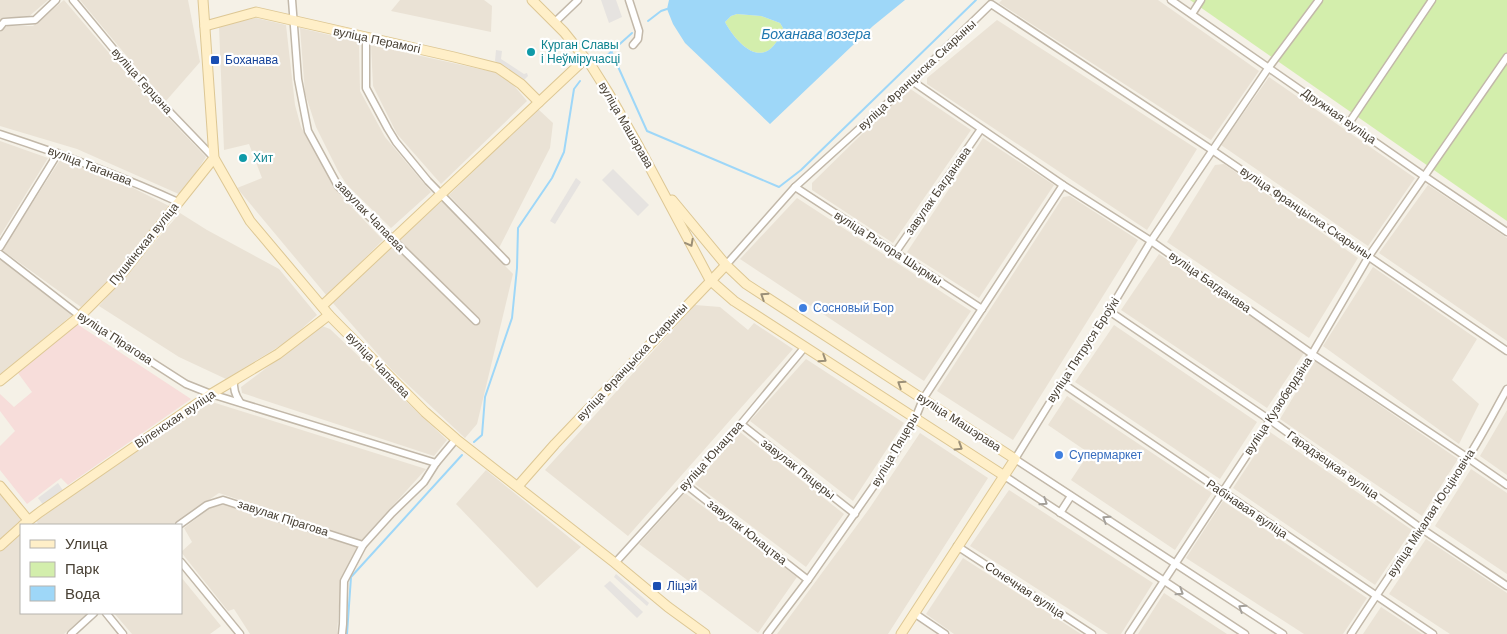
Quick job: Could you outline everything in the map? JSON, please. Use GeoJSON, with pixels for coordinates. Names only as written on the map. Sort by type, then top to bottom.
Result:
{"type":"FeatureCollection","features":[{"type":"Feature","properties":{"kind":"street"},"geometry":{"type":"LineString","coordinates":[[0,27],[4,22],[35,20],[56,0]]}},
{"type":"Feature","properties":{"kind":"street","name":"вуліца Герцэна"},"geometry":{"type":"LineString","coordinates":[[73,0],[140,82],[214,158]]}},
{"type":"Feature","properties":{"kind":"street","name":"вуліца Чапаева"},"geometry":{"type":"LineString","coordinates":[[203,0],[214,158],[250,221],[329,315],[425,412],[456,439],[518,486],[668,607],[705,634]]}},
{"type":"Feature","properties":{"kind":"street","name":"завулак Чапаева"},"geometry":{"type":"LineString","coordinates":[[292,0],[298,79],[308,131],[338,186],[476,321]]}},
{"type":"Feature","properties":{"kind":"street","name":"вуліца Машэрава"},"geometry":{"type":"LineString","coordinates":[[532,0],[555,22],[586,59],[609,94],[710,280],[734,301],[804,348],[1004,475],[1245,634]]}},
{"type":"Feature","properties":{"kind":"street"},"geometry":{"type":"LineString","coordinates":[[555,22],[578,0]]}},
{"type":"Feature","properties":{"kind":"street"},"geometry":{"type":"LineString","coordinates":[[629,0],[639,31],[638,39],[633,45]]}},
{"type":"Feature","properties":{"kind":"street","name":"Дружная вуліца"},"geometry":{"type":"LineString","coordinates":[[1171,0],[1424,176],[1507,230]]}},
{"type":"Feature","properties":{"kind":"street"},"geometry":{"type":"LineString","coordinates":[[1192,14],[1201,0]]}},
{"type":"Feature","properties":{"kind":"street","name":"вуліца Пятруся Броўкі"},"geometry":{"type":"LineString","coordinates":[[901,634],[1015,459],[1151,240],[1269,67],[1319,0]]}},
{"type":"Feature","properties":{"kind":"street"},"geometry":{"type":"LineString","coordinates":[[1349,123],[1432,0]]}},
{"type":"Feature","properties":{"kind":"street","name":"вуліца Францыска Скарыны"},"geometry":{"type":"LineString","coordinates":[[518,486],[555,444],[726,265],[795,187],[912,81],[993,2],[1507,351]]}},
{"type":"Feature","properties":{"kind":"street","name":"вуліца Перамогі"},"geometry":{"type":"LineString","coordinates":[[205,26],[256,12],[454,56],[498,68],[521,84],[539,102]]}},
{"type":"Feature","properties":{"kind":"street"},"geometry":{"type":"LineString","coordinates":[[366,37],[366,88],[396,142],[428,181],[506,261]]}},
{"type":"Feature","properties":{"kind":"street","name":"вуліца Кузюбердзіна"},"geometry":{"type":"LineString","coordinates":[[1129,634],[1312,354],[1369,256],[1507,57]]}},
{"type":"Feature","properties":{"kind":"street"},"geometry":{"type":"LineString","coordinates":[[322,306],[586,59]]}},
{"type":"Feature","properties":{"kind":"street","name":"вуліца Багданава"},"geometry":{"type":"LineString","coordinates":[[912,81],[1063,185],[1151,240],[1312,354],[1507,485]]}},
{"type":"Feature","properties":{"kind":"street","name":"завулак Багданава"},"geometry":{"type":"LineString","coordinates":[[895,253],[981,129]]}},
{"type":"Feature","properties":{"kind":"street","name":"вуліца Таганава"},"geometry":{"type":"LineString","coordinates":[[0,134],[58,153],[178,202]]}},
{"type":"Feature","properties":{"kind":"street"},"geometry":{"type":"LineString","coordinates":[[0,247],[58,153]]}},
{"type":"Feature","properties":{"kind":"street","name":"Пушкінская вуліца"},"geometry":{"type":"LineString","coordinates":[[0,381],[80,316],[119,277],[214,158]]}},
{"type":"Feature","properties":{"kind":"street","name":"вуліца Машэрава"},"geometry":{"type":"LineString","coordinates":[[658,185],[726,265],[746,284],[1283,634]]}},
{"type":"Feature","properties":{"kind":"street","name":"вуліца Пяцеры"},"geometry":{"type":"LineString","coordinates":[[766,634],[856,514],[887,467],[915,419],[923,399],[1063,185]]}},
{"type":"Feature","properties":{"kind":"street","name":"вуліца Рыгора Шырмы"},"geometry":{"type":"LineString","coordinates":[[795,187],[982,309]]}},
{"type":"Feature","properties":{"kind":"street","name":"вуліца Пірагова"},"geometry":{"type":"LineString","coordinates":[[0,254],[80,316],[186,384],[211,394],[436,463]]}},
{"type":"Feature","properties":{"kind":"street","name":"Гарадзецкая вуліца"},"geometry":{"type":"LineString","coordinates":[[1108,311],[1270,420],[1422,529],[1507,586]]}},
{"type":"Feature","properties":{"kind":"street","name":"Віленская вуліца"},"geometry":{"type":"LineString","coordinates":[[26,524],[211,394],[278,354],[329,315]]}},
{"type":"Feature","properties":{"kind":"street","name":"вуліца Юнацтва"},"geometry":{"type":"LineString","coordinates":[[615,563],[741,424],[804,348]]}},
{"type":"Feature","properties":{"kind":"street"},"geometry":{"type":"LineString","coordinates":[[234,380],[234,391],[240,402]]}},
{"type":"Feature","properties":{"kind":"street","name":"Рабінавая вуліца"},"geometry":{"type":"LineString","coordinates":[[1062,382],[1433,634]]}},
{"type":"Feature","properties":{"kind":"street","name":"вуліца Мікалая Юсціновіча"},"geometry":{"type":"LineString","coordinates":[[1351,634],[1468,458],[1507,389]]}},
{"type":"Feature","properties":{"kind":"street","name":"завулак Пяцеры"},"geometry":{"type":"LineString","coordinates":[[741,424],[856,514]]}},
{"type":"Feature","properties":{"kind":"street"},"geometry":{"type":"LineString","coordinates":[[342,634],[344,580],[363,545],[424,482],[436,463],[456,439]]}},
{"type":"Feature","properties":{"kind":"street","name":"завулак Юнацтва"},"geometry":{"type":"LineString","coordinates":[[685,484],[808,580]]}},
{"type":"Feature","properties":{"kind":"street"},"geometry":{"type":"LineString","coordinates":[[0,486],[26,524]]}},
{"type":"Feature","properties":{"kind":"street"},"geometry":{"type":"LineString","coordinates":[[1060,513],[1071,496]]}},
{"type":"Feature","properties":{"kind":"street","name":"завулак Пірагова"},"geometry":{"type":"LineString","coordinates":[[180,524],[207,505],[224,500],[363,545]]}},
{"type":"Feature","properties":{"kind":"street","name":"Віленская вуліца"},"geometry":{"type":"LineString","coordinates":[[0,546],[20,529]]}},
{"type":"Feature","properties":{"kind":"street","name":"Сонечная вуліца"},"geometry":{"type":"LineString","coordinates":[[958,546],[1092,634]]}},
{"type":"Feature","properties":{"kind":"street"},"geometry":{"type":"LineString","coordinates":[[182,563],[231,620],[240,634]]}},
{"type":"Feature","properties":{"kind":"street"},"geometry":{"type":"LineString","coordinates":[[914,613],[945,634]]}},
{"type":"Feature","properties":{"kind":"street"},"geometry":{"type":"LineString","coordinates":[[71,634],[93,614]]}},
{"type":"Feature","properties":{"kind":"street"},"geometry":{"type":"LineString","coordinates":[[107,614],[124,634]]}},
{"type":"Feature","properties":{"kind":"shaded area"},"geometry":{"type":"Polygon","coordinates":[[[0,0],[48,0],[27,18],[4,17],[0,20],[0,0]]]}},
{"type":"Feature","properties":{"kind":"shaded area"},"geometry":{"type":"Polygon","coordinates":[[[64,0],[132,80],[206,157],[181,195],[77,149],[0,126],[0,32],[7,26],[33,26],[64,0]]]}},
{"type":"Feature","properties":{"kind":"shaded area"},"geometry":{"type":"Polygon","coordinates":[[[80,0],[188,0],[200,62],[165,102],[80,0]]]}},
{"type":"Feature","properties":{"kind":"shaded area"},"geometry":{"type":"Polygon","coordinates":[[[400,0],[484,0],[492,6],[491,32],[391,11],[400,0]]]}},
{"type":"Feature","properties":{"kind":"shaded area"},"geometry":{"type":"Polygon","coordinates":[[[601,0],[616,0],[622,17],[609,23],[601,0]]]}},
{"type":"Feature","properties":{"kind":"shaded area"},"geometry":{"type":"Polygon","coordinates":[[[1002,0],[1158,0],[1259,71],[1211,140],[999,3],[1002,0]]]}},
{"type":"Feature","properties":{"kind":"shaded area"},"geometry":{"type":"Polygon","coordinates":[[[256,18],[286,25],[295,105],[301,127],[340,195],[383,240],[327,296],[237,188],[262,178],[249,144],[224,150],[219,26],[256,18]]]}},
{"type":"Feature","properties":{"kind":"shaded area"},"geometry":{"type":"Polygon","coordinates":[[[997,20],[1197,149],[1147,230],[927,84],[927,78],[997,20]]]}},
{"type":"Feature","properties":{"kind":"shaded area"},"geometry":{"type":"Polygon","coordinates":[[[300,28],[359,42],[360,91],[385,137],[431,192],[391,228],[347,185],[316,127],[305,93],[300,28]]]}},
{"type":"Feature","properties":{"kind":"shaded area"},"geometry":{"type":"Polygon","coordinates":[[[371,45],[498,73],[511,82],[527,101],[441,184],[397,134],[373,86],[371,45]]]}},
{"type":"Feature","properties":{"kind":"shaded area"},"geometry":{"type":"Polygon","coordinates":[[[496,50],[502,51],[501,59],[524,74],[527,73],[528,76],[523,81],[495,61],[496,50]]]}},
{"type":"Feature","properties":{"kind":"shaded area"},"geometry":{"type":"Polygon","coordinates":[[[1269,77],[1415,178],[1368,246],[1221,145],[1269,77]]]}},
{"type":"Feature","properties":{"kind":"shaded area"},"geometry":{"type":"Polygon","coordinates":[[[909,88],[971,130],[893,243],[812,190],[812,183],[909,88]]]}},
{"type":"Feature","properties":{"kind":"shaded area"},"geometry":{"type":"Polygon","coordinates":[[[538,109],[553,123],[550,148],[499,248],[449,195],[538,109]]]}},
{"type":"Feature","properties":{"kind":"shaded area"},"geometry":{"type":"Polygon","coordinates":[[[983,138],[1054,185],[979,298],[907,252],[983,138]]]}},
{"type":"Feature","properties":{"kind":"shaded area"},"geometry":{"type":"Polygon","coordinates":[[[0,141],[48,158],[0,236],[0,141]]]}},
{"type":"Feature","properties":{"kind":"shaded area"},"geometry":{"type":"Polygon","coordinates":[[[60,160],[115,179],[169,206],[115,273],[81,307],[2,250],[60,160]]]}},
{"type":"Feature","properties":{"kind":"shaded area"},"geometry":{"type":"Polygon","coordinates":[[[1224,164],[1358,258],[1309,338],[1167,242],[1215,165],[1224,164]]]}},
{"type":"Feature","properties":{"kind":"shaded area"},"geometry":{"type":"Polygon","coordinates":[[[613,169],[649,205],[638,216],[602,180],[613,169]]]}},
{"type":"Feature","properties":{"kind":"shaded area"},"geometry":{"type":"Polygon","coordinates":[[[576,178],[581,182],[555,224],[550,221],[576,178]]]}},
{"type":"Feature","properties":{"kind":"shaded area"},"geometry":{"type":"Polygon","coordinates":[[[1428,185],[1507,238],[1507,341],[1379,253],[1428,185]]]}},
{"type":"Feature","properties":{"kind":"shaded area"},"geometry":{"type":"Polygon","coordinates":[[[1070,196],[1138,240],[1013,440],[937,391],[1063,197],[1070,196]]]}},
{"type":"Feature","properties":{"kind":"shaded area"},"geometry":{"type":"Polygon","coordinates":[[[797,198],[971,311],[924,381],[740,259],[797,198]]]}},
{"type":"Feature","properties":{"kind":"shaded area"},"geometry":{"type":"Polygon","coordinates":[[[442,201],[513,274],[477,424],[465,438],[391,369],[332,302],[442,201]]]}},
{"type":"Feature","properties":{"kind":"shaded area"},"geometry":{"type":"Polygon","coordinates":[[[180,213],[207,230],[279,269],[317,315],[288,341],[226,379],[179,357],[99,306],[180,213]]]}},
{"type":"Feature","properties":{"kind":"shaded area"},"geometry":{"type":"Polygon","coordinates":[[[1159,254],[1304,353],[1267,408],[1121,310],[1159,254]]]}},
{"type":"Feature","properties":{"kind":"shaded area"},"geometry":{"type":"Polygon","coordinates":[[[0,259],[72,315],[0,375],[0,259]]]}},
{"type":"Feature","properties":{"kind":"shaded area"},"geometry":{"type":"Polygon","coordinates":[[[1373,267],[1477,339],[1452,380],[1479,404],[1459,444],[1323,346],[1373,267]]]}},
{"type":"Feature","properties":{"kind":"shaded area"},"geometry":{"type":"Polygon","coordinates":[[[695,305],[720,307],[748,330],[754,323],[793,349],[628,536],[545,470],[695,305]]]}},
{"type":"Feature","properties":{"kind":"shaded area"},"geometry":{"type":"Polygon","coordinates":[[[77,324],[191,399],[68,485],[61,478],[27,504],[0,470],[0,446],[15,431],[0,411],[0,394],[14,407],[32,392],[18,373],[77,324]]]}},
{"type":"Feature","properties":{"kind":"shaded area"},"geometry":{"type":"Polygon","coordinates":[[[1114,325],[1257,422],[1220,479],[1075,382],[1114,325]]]}},
{"type":"Feature","properties":{"kind":"shaded area"},"geometry":{"type":"Polygon","coordinates":[[[322,326],[330,329],[447,440],[434,456],[242,393],[241,387],[322,326]]]}},
{"type":"Feature","properties":{"kind":"shaded area"},"geometry":{"type":"Polygon","coordinates":[[[806,359],[904,423],[853,501],[750,421],[806,359]]]}},
{"type":"Feature","properties":{"kind":"shaded area"},"geometry":{"type":"Polygon","coordinates":[[[1315,361],[1458,459],[1422,516],[1280,419],[1315,361]]]}},
{"type":"Feature","properties":{"kind":"shaded area"},"geometry":{"type":"Polygon","coordinates":[[[1067,396],[1212,493],[1175,550],[1071,480],[1089,453],[1048,425],[1067,396]]]}},
{"type":"Feature","properties":{"kind":"shaded area"},"geometry":{"type":"Polygon","coordinates":[[[209,401],[426,469],[361,541],[219,493],[173,524],[38,524],[36,521],[209,401]]]}},
{"type":"Feature","properties":{"kind":"shaded area"},"geometry":{"type":"Polygon","coordinates":[[[1507,410],[1507,475],[1480,456],[1507,410]]]}},
{"type":"Feature","properties":{"kind":"shaded area"},"geometry":{"type":"Polygon","coordinates":[[[740,432],[844,514],[806,567],[695,484],[740,432]]]}},
{"type":"Feature","properties":{"kind":"shaded area"},"geometry":{"type":"Polygon","coordinates":[[[1270,432],[1412,530],[1375,585],[1233,488],[1270,432]]]}},
{"type":"Feature","properties":{"kind":"shaded area"},"geometry":{"type":"Polygon","coordinates":[[[920,433],[988,478],[888,634],[777,634],[869,509],[920,433]]]}},
{"type":"Feature","properties":{"kind":"shaded area"},"geometry":{"type":"Polygon","coordinates":[[[1471,469],[1507,493],[1507,574],[1435,526],[1471,469]]]}},
{"type":"Feature","properties":{"kind":"shaded area"},"geometry":{"type":"Polygon","coordinates":[[[486,470],[581,547],[537,588],[456,504],[486,470]]]}},
{"type":"Feature","properties":{"kind":"shaded area"},"geometry":{"type":"Polygon","coordinates":[[[58,483],[64,492],[44,506],[38,498],[58,483]]]}},
{"type":"Feature","properties":{"kind":"shaded area"},"geometry":{"type":"Polygon","coordinates":[[[1009,490],[1153,583],[1121,634],[1108,634],[970,546],[1009,490]]]}},
{"type":"Feature","properties":{"kind":"shaded area"},"geometry":{"type":"Polygon","coordinates":[[[0,492],[20,515],[21,520],[0,539],[0,492]]]}},
{"type":"Feature","properties":{"kind":"shaded area"},"geometry":{"type":"Polygon","coordinates":[[[685,493],[797,577],[758,633],[639,544],[685,493]]]}},
{"type":"Feature","properties":{"kind":"shaded area"},"geometry":{"type":"Polygon","coordinates":[[[1223,501],[1367,598],[1343,634],[1304,634],[1186,558],[1223,501]]]}},
{"type":"Feature","properties":{"kind":"shaded area"},"geometry":{"type":"Polygon","coordinates":[[[227,504],[359,548],[341,579],[337,634],[250,634],[234,609],[228,611],[182,553],[192,542],[184,528],[210,508],[227,504]]]}},
{"type":"Feature","properties":{"kind":"shaded area"},"geometry":{"type":"Polygon","coordinates":[[[20,532],[20,614],[87,614],[64,634],[0,634],[0,551],[20,532]]]}},
{"type":"Feature","properties":{"kind":"shaded area"},"geometry":{"type":"Polygon","coordinates":[[[1426,539],[1507,593],[1507,634],[1450,634],[1389,594],[1426,539]]]}},
{"type":"Feature","properties":{"kind":"shaded area"},"geometry":{"type":"Polygon","coordinates":[[[963,558],[1081,634],[954,634],[926,614],[963,558]]]}},
{"type":"Feature","properties":{"kind":"shaded area"},"geometry":{"type":"Polygon","coordinates":[[[616,574],[649,603],[647,606],[614,577],[616,574]]]}},
{"type":"Feature","properties":{"kind":"shaded area"},"geometry":{"type":"Polygon","coordinates":[[[182,578],[221,626],[210,634],[132,634],[115,614],[182,614],[182,578]]]}},
{"type":"Feature","properties":{"kind":"shaded area"},"geometry":{"type":"Polygon","coordinates":[[[610,581],[643,612],[637,618],[604,586],[610,581]]]}},
{"type":"Feature","properties":{"kind":"shaded area"},"geometry":{"type":"Polygon","coordinates":[[[1164,593],[1227,634],[1138,634],[1164,593]]]}},
{"type":"Feature","properties":{"kind":"shaded area"},"geometry":{"type":"Polygon","coordinates":[[[1381,607],[1422,634],[1363,634],[1381,607]]]}},
{"type":"Feature","properties":{"kind":"green space"},"geometry":{"type":"Polygon","coordinates":[[[1190,0],[1507,0],[1507,221],[1190,0]]]}},
{"type":"Feature","properties":{"kind":"green space"},"geometry":{"type":"Polygon","coordinates":[[[737,14],[761,16],[780,23],[783,28],[777,41],[770,49],[762,53],[746,48],[731,32],[725,22],[731,16],[737,14]]]}},
{"type":"Feature","properties":{"kind":"water","name":"Боханава возера"},"geometry":{"type":"Polygon","coordinates":[[[669,0],[905,0],[873,26],[770,124],[685,43],[673,24],[667,9],[669,0]],[[737,14],[731,16],[725,22],[731,32],[746,48],[762,53],[770,49],[777,41],[783,28],[780,23],[761,16],[737,14]]]}},
{"type":"Feature","properties":{"kind":"waterway"},"geometry":{"type":"LineString","coordinates":[[611,51],[647,131],[779,187],[801,170],[976,0]]}},
{"type":"Feature","properties":{"kind":"waterway"},"geometry":{"type":"LineString","coordinates":[[648,21],[661,11],[667,9]]}},
{"type":"Feature","properties":{"kind":"waterway"},"geometry":{"type":"LineString","coordinates":[[603,59],[632,33]]}},
{"type":"Feature","properties":{"kind":"waterway"},"geometry":{"type":"LineString","coordinates":[[474,442],[482,435],[485,397],[512,318],[517,268],[518,228],[552,178],[564,152],[574,89],[580,81]]}},
{"type":"Feature","properties":{"kind":"waterway"},"geometry":{"type":"LineString","coordinates":[[347,634],[351,577],[462,455]]}},
{"type":"Feature","properties":{"kind":"place","name":"Курган Славы і Неўміручасці"},"geometry":{"type":"Point","coordinates":[531,52]}},
{"type":"Feature","properties":{"kind":"place","name":"Боханава"},"geometry":{"type":"Point","coordinates":[215,60]}},
{"type":"Feature","properties":{"kind":"place","name":"Хит"},"geometry":{"type":"Point","coordinates":[243,158]}},
{"type":"Feature","properties":{"kind":"place","name":"Сосновый Бор"},"geometry":{"type":"Point","coordinates":[803,308]}},
{"type":"Feature","properties":{"kind":"place","name":"Супермаркет"},"geometry":{"type":"Point","coordinates":[1059,455]}},
{"type":"Feature","properties":{"kind":"place","name":"Ліцэй"},"geometry":{"type":"Point","coordinates":[657,586]}}]}
